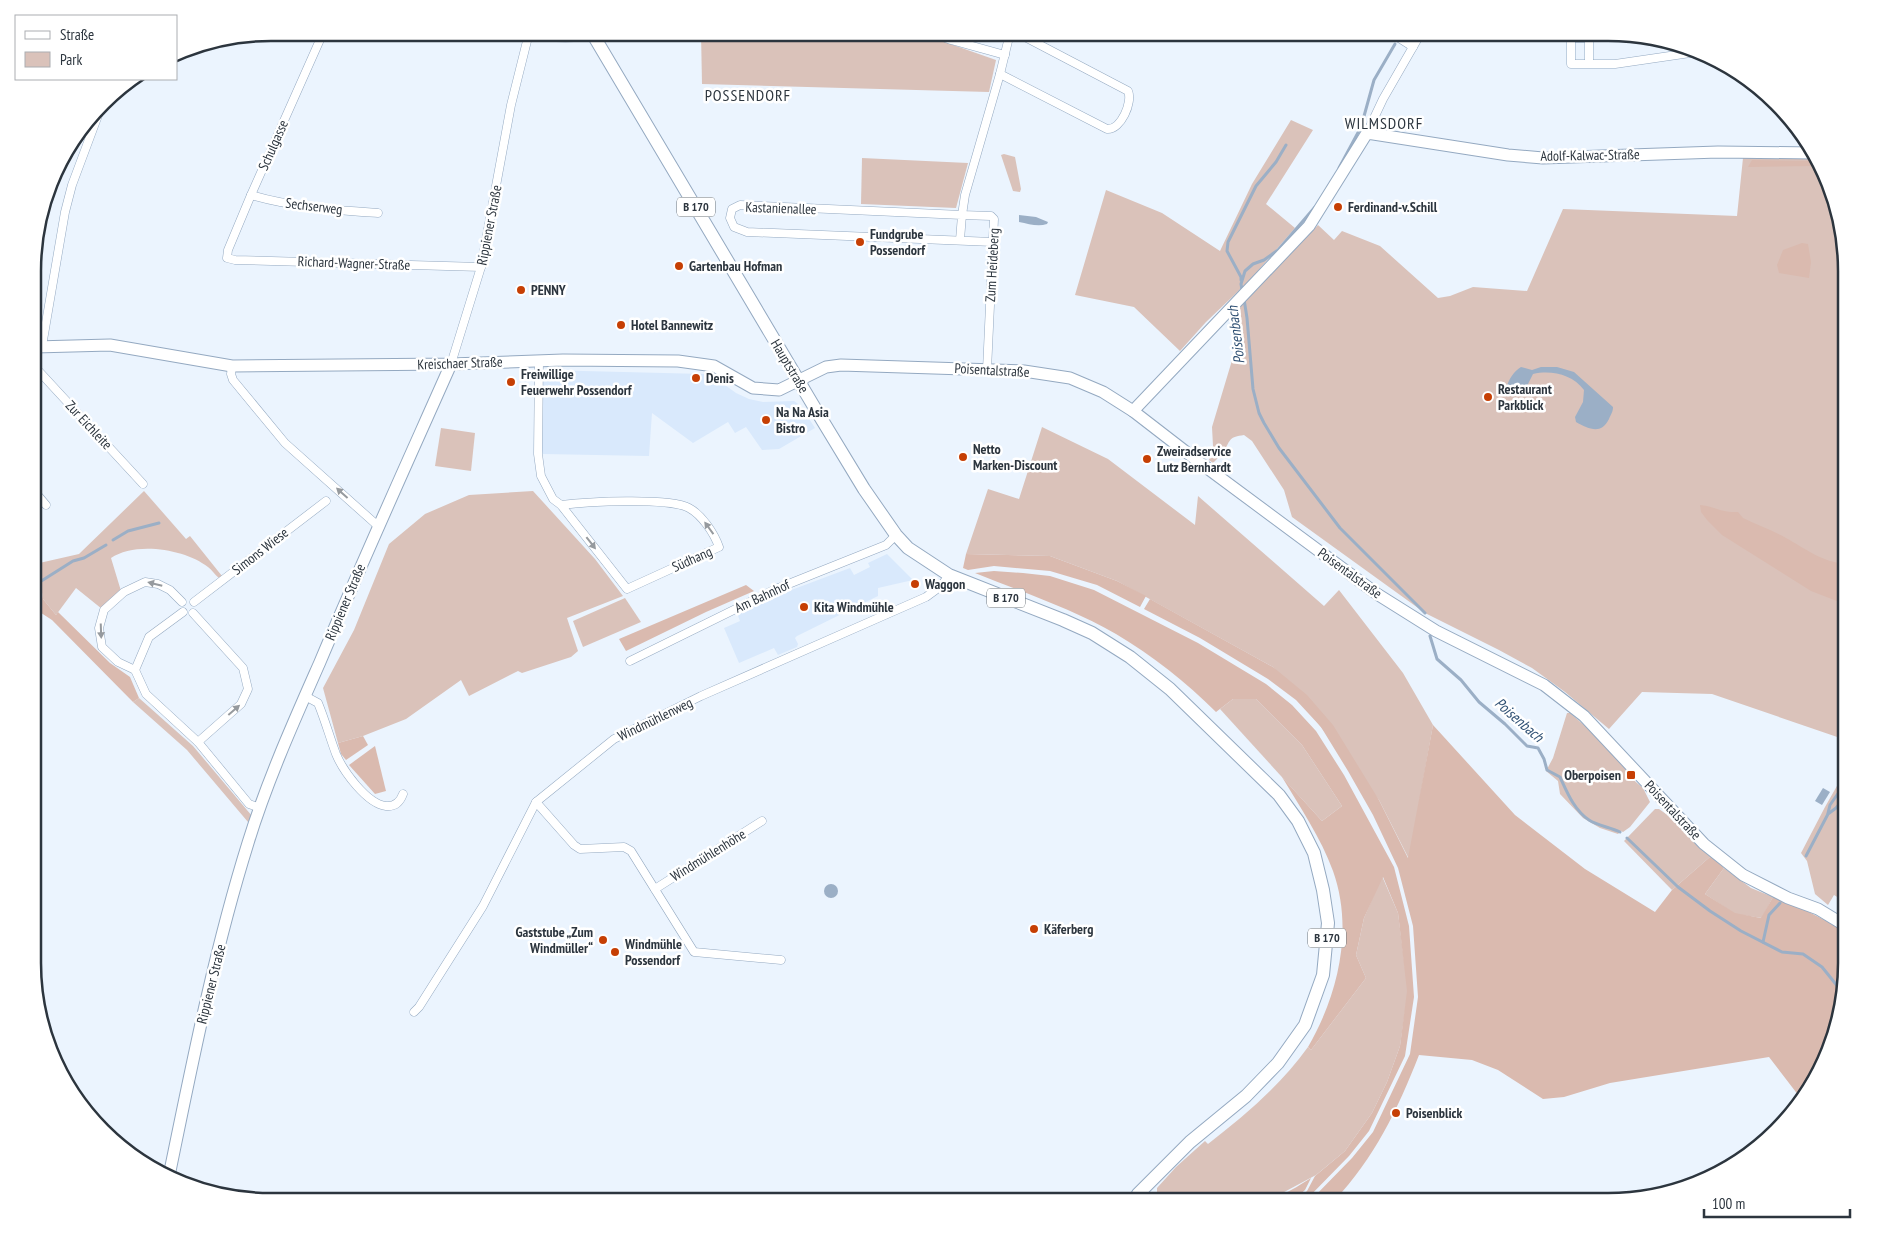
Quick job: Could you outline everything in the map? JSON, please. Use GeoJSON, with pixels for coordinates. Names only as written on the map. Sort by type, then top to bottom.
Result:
{"type":"FeatureCollection","features":[{"type":"Feature","properties":{"kind":"main road","name":"Hauptstraße"},"geometry":{"type":"LineString","coordinates":[[595,41],[864,489],[896,535],[908,548],[949,576],[1092,633],[1123,652],[1164,683],[1279,795],[1298,821],[1314,853],[1323,890],[1328,923],[1323,975],[1306,1026],[1278,1063],[1246,1096],[1190,1142],[1139,1193]]}},
{"type":"Feature","properties":{"kind":"main road","name":"Adolf-Kalwac-Straße"},"geometry":{"type":"LineString","coordinates":[[1367,133],[1508,155],[1543,158],[1718,152],[1805,153]]}},
{"type":"Feature","properties":{"kind":"main road"},"geometry":{"type":"LineString","coordinates":[[1133,411],[1207,331],[1309,226],[1367,133]]}},
{"type":"Feature","properties":{"kind":"main road","name":"Kreischaer Straße"},"geometry":{"type":"LineString","coordinates":[[41,346],[110,345],[232,366],[451,364],[539,360],[678,360],[714,366],[753,388],[779,390],[800,380]]}},
{"type":"Feature","properties":{"kind":"main road","name":"Rippiener Straße"},"geometry":{"type":"LineString","coordinates":[[170,1169],[207,992],[248,843],[260,808],[305,696],[378,526],[451,364]]}},
{"type":"Feature","properties":{"kind":"main road","name":"Poisentalstraße"},"geometry":{"type":"LineString","coordinates":[[800,380],[826,367],[841,365],[1024,371],[1070,378],[1103,392],[1133,411],[1205,467],[1377,594],[1436,630],[1544,685],[1584,716],[1704,844],[1743,875],[1788,898],[1818,909],[1838,921]]}},
{"type":"Feature","properties":{"kind":"street","name":"Schulgasse"},"geometry":{"type":"LineString","coordinates":[[227,258],[228,250],[251,194],[320,41]]}},
{"type":"Feature","properties":{"kind":"street","name":"Rippiener Straße"},"geometry":{"type":"LineString","coordinates":[[451,364],[481,267],[511,105],[527,41]]}},
{"type":"Feature","properties":{"kind":"street"},"geometry":{"type":"LineString","coordinates":[[955,41],[1005,55]]}},
{"type":"Feature","properties":{"kind":"street"},"geometry":{"type":"LineString","coordinates":[[960,240],[965,196],[1008,41]]}},
{"type":"Feature","properties":{"kind":"street"},"geometry":{"type":"LineString","coordinates":[[1000,74],[1108,129],[1112,130],[1117,126],[1130,103],[1128,91],[1033,41]]}},
{"type":"Feature","properties":{"kind":"street"},"geometry":{"type":"LineString","coordinates":[[1404,41],[1412,47]]}},
{"type":"Feature","properties":{"kind":"street"},"geometry":{"type":"LineString","coordinates":[[1367,133],[1383,99],[1415,41]]}},
{"type":"Feature","properties":{"kind":"street"},"geometry":{"type":"LineString","coordinates":[[1588,64],[1615,64],[1683,54]]}},
{"type":"Feature","properties":{"kind":"street"},"geometry":{"type":"LineString","coordinates":[[41,331],[64,212],[94,125]]}},
{"type":"Feature","properties":{"kind":"street","name":"Sechserweg"},"geometry":{"type":"LineString","coordinates":[[251,194],[267,200],[334,210],[378,213]]}},
{"type":"Feature","properties":{"kind":"street","name":"Kastanienallee"},"geometry":{"type":"LineString","coordinates":[[962,215],[740,205],[732,209],[730,218],[734,228],[747,232],[993,242]]}},
{"type":"Feature","properties":{"kind":"street","name":"Zum Heideberg"},"geometry":{"type":"LineString","coordinates":[[962,215],[991,216],[994,219],[987,370]]}},
{"type":"Feature","properties":{"kind":"street","name":"Richard-Wagner-Straße"},"geometry":{"type":"LineString","coordinates":[[227,258],[235,260],[481,267]]}},
{"type":"Feature","properties":{"kind":"street","name":"Südhang"},"geometry":{"type":"LineString","coordinates":[[539,360],[538,454],[541,476],[553,499],[561,505],[626,588],[718,547],[715,537],[703,520],[689,508],[671,502],[582,502],[561,505]]}},
{"type":"Feature","properties":{"kind":"street"},"geometry":{"type":"LineString","coordinates":[[232,366],[231,374],[233,380],[285,443],[378,526]]}},
{"type":"Feature","properties":{"kind":"street","name":"Zur Eichleite"},"geometry":{"type":"LineString","coordinates":[[41,375],[143,484]]}},
{"type":"Feature","properties":{"kind":"street"},"geometry":{"type":"LineString","coordinates":[[41,500],[46,505]]}},
{"type":"Feature","properties":{"kind":"street","name":"Simons Wiese"},"geometry":{"type":"LineString","coordinates":[[194,602],[326,500]]}},
{"type":"Feature","properties":{"kind":"street","name":"Am Bahnhof"},"geometry":{"type":"LineString","coordinates":[[630,661],[776,589],[886,545],[896,535]]}},
{"type":"Feature","properties":{"kind":"street","name":"Windmühlenweg"},"geometry":{"type":"LineString","coordinates":[[414,1012],[483,906],[536,802],[614,739],[701,696],[926,597],[941,586],[949,576]]}},
{"type":"Feature","properties":{"kind":"street"},"geometry":{"type":"LineString","coordinates":[[183,612],[182,602],[170,590],[158,584],[145,582],[124,592],[104,610],[99,628],[102,647],[118,662],[135,670],[146,694],[198,742],[250,804],[260,808]]}},
{"type":"Feature","properties":{"kind":"street"},"geometry":{"type":"LineString","coordinates":[[182,602],[186,600],[194,602],[196,606],[193,613]]}},
{"type":"Feature","properties":{"kind":"street"},"geometry":{"type":"LineString","coordinates":[[183,612],[193,613]]}},
{"type":"Feature","properties":{"kind":"street"},"geometry":{"type":"LineString","coordinates":[[135,670],[149,637],[183,612]]}},
{"type":"Feature","properties":{"kind":"street"},"geometry":{"type":"LineString","coordinates":[[193,613],[243,668],[248,689],[241,704],[198,742]]}},
{"type":"Feature","properties":{"kind":"street"},"geometry":{"type":"LineString","coordinates":[[305,696],[318,703],[337,756],[358,788],[371,800],[384,806],[393,806],[400,800],[403,794]]}},
{"type":"Feature","properties":{"kind":"street","name":"Windmühlenhöhe"},"geometry":{"type":"LineString","coordinates":[[536,802],[574,845],[580,849],[624,847],[631,851],[694,952],[781,960]]}},
{"type":"Feature","properties":{"kind":"street","name":"Windmühlenhöhe"},"geometry":{"type":"LineString","coordinates":[[654,889],[762,821]]}},
{"type":"Feature","properties":{"kind":"shaded area"},"geometry":{"type":"Polygon","coordinates":[[[1752,160],[1809,161],[1812,166],[1748,167],[1752,160]]]}},
{"type":"Feature","properties":{"kind":"shaded area"},"geometry":{"type":"Polygon","coordinates":[[[1019,215],[1036,217],[1048,222],[1047,224],[1033,225],[1019,222],[1019,215]]]}},
{"type":"Feature","properties":{"kind":"shaded area"},"geometry":{"type":"Polygon","coordinates":[[[1802,243],[1808,244],[1811,262],[1809,278],[1779,273],[1777,265],[1783,250],[1802,243]]]}},
{"type":"Feature","properties":{"kind":"shaded area"},"geometry":{"type":"Polygon","coordinates":[[[1521,367],[1532,370],[1541,367],[1557,367],[1574,372],[1613,407],[1606,424],[1598,429],[1594,429],[1576,422],[1575,417],[1583,402],[1584,390],[1574,380],[1561,374],[1533,374],[1524,392],[1516,393],[1509,391],[1507,386],[1509,381],[1521,367]]]}},
{"type":"Feature","properties":{"kind":"shaded area"},"geometry":{"type":"Polygon","coordinates":[[[543,370],[704,374],[714,377],[736,393],[749,399],[763,402],[794,401],[801,406],[815,428],[779,449],[762,450],[746,427],[735,433],[728,422],[693,443],[652,413],[649,456],[543,454],[541,446],[543,370]]]}},
{"type":"Feature","properties":{"kind":"shaded area"},"geometry":{"type":"Polygon","coordinates":[[[1700,505],[1738,512],[1743,518],[1781,535],[1814,554],[1838,563],[1838,601],[1811,591],[1722,535],[1701,512],[1700,505]]]}},
{"type":"Feature","properties":{"kind":"shaded area","name":"Kita Windmühle"},"geometry":{"type":"Polygon","coordinates":[[[887,554],[913,580],[878,588],[878,596],[797,636],[795,638],[798,644],[797,647],[778,655],[774,648],[739,663],[724,628],[740,621],[737,613],[770,598],[850,568],[854,575],[870,567],[868,563],[887,554]]]}},
{"type":"Feature","properties":{"kind":"shaded area"},"geometry":{"type":"Polygon","coordinates":[[[966,554],[1050,556],[1117,581],[1146,596],[1140,607],[1097,585],[1050,571],[994,566],[968,570],[963,568],[966,554]]]}},
{"type":"Feature","properties":{"kind":"shaded area"},"geometry":{"type":"Polygon","coordinates":[[[994,571],[1050,576],[1094,590],[1198,643],[1266,684],[1292,705],[1316,731],[1344,775],[1394,867],[1409,926],[1414,997],[1405,1056],[1369,1131],[1349,1156],[1313,1193],[1305,1193],[1315,1176],[1345,1151],[1372,1113],[1387,1082],[1400,1046],[1407,991],[1398,913],[1383,877],[1364,918],[1356,955],[1366,978],[1311,1050],[1308,1047],[1328,1006],[1335,984],[1340,962],[1342,916],[1339,893],[1328,859],[1310,823],[1282,777],[1322,821],[1342,806],[1302,745],[1256,699],[1233,699],[1216,712],[1169,670],[1116,634],[1065,609],[975,573],[994,571]]]}},
{"type":"Feature","properties":{"kind":"shaded area"},"geometry":{"type":"Polygon","coordinates":[[[746,585],[754,591],[626,651],[619,639],[746,585]]]}},
{"type":"Feature","properties":{"kind":"shaded area"},"geometry":{"type":"Polygon","coordinates":[[[41,586],[43,599],[56,615],[58,612],[110,663],[130,677],[139,698],[133,702],[52,620],[41,613],[41,586]]]}},
{"type":"Feature","properties":{"kind":"shaded area"},"geometry":{"type":"Polygon","coordinates":[[[1150,599],[1273,667],[1307,695],[1333,725],[1379,800],[1408,858],[1433,725],[1515,815],[1585,869],[1655,912],[1672,890],[1711,856],[1724,868],[1705,894],[1735,913],[1761,918],[1773,897],[1807,911],[1838,927],[1836,993],[1830,1022],[1814,1064],[1797,1093],[1769,1057],[1610,1083],[1564,1097],[1543,1099],[1498,1070],[1472,1060],[1419,1055],[1384,1132],[1361,1168],[1341,1193],[1318,1193],[1352,1158],[1373,1132],[1410,1054],[1418,997],[1413,926],[1398,868],[1373,815],[1348,771],[1321,727],[1296,700],[1268,679],[1200,638],[1144,609],[1150,599]]]}},
{"type":"Feature","properties":{"kind":"shaded area"},"geometry":{"type":"Polygon","coordinates":[[[363,736],[368,745],[346,760],[341,754],[338,743],[363,736]]]}},
{"type":"Feature","properties":{"kind":"shaded area"},"geometry":{"type":"Polygon","coordinates":[[[375,746],[386,791],[375,794],[349,765],[375,746]]]}},
{"type":"Feature","properties":{"kind":"shaded area"},"geometry":{"type":"Polygon","coordinates":[[[1823,788],[1830,792],[1822,805],[1815,801],[1823,788]]]}},
{"type":"Feature","properties":{"kind":"shaded area"},"geometry":{"type":"Polygon","coordinates":[[[831,884],[836,886],[838,891],[836,896],[831,898],[826,896],[824,891],[826,886],[831,884]]]}},
{"type":"Feature","properties":{"kind":"shaded area"},"geometry":{"type":"Polygon","coordinates":[[[1311,1178],[1301,1193],[1286,1193],[1311,1178]]]}},
{"type":"Feature","properties":{"kind":"green space"},"geometry":{"type":"Polygon","coordinates":[[[701,41],[942,41],[996,60],[989,92],[702,84],[701,41]]]}},
{"type":"Feature","properties":{"kind":"green space"},"geometry":{"type":"Polygon","coordinates":[[[1291,120],[1313,130],[1266,204],[1295,228],[1250,280],[1206,322],[1180,351],[1134,307],[1075,295],[1106,190],[1162,213],[1220,251],[1252,184],[1291,120]]]}},
{"type":"Feature","properties":{"kind":"green space"},"geometry":{"type":"Polygon","coordinates":[[[1001,155],[1015,157],[1020,192],[1013,191],[1001,155]]]}},
{"type":"Feature","properties":{"kind":"green space"},"geometry":{"type":"Polygon","coordinates":[[[1808,157],[1826,198],[1836,241],[1838,272],[1838,737],[1712,694],[1642,692],[1609,729],[1565,692],[1532,668],[1425,613],[1292,517],[1284,490],[1252,441],[1244,435],[1231,439],[1224,451],[1213,463],[1209,460],[1213,446],[1212,427],[1242,327],[1236,311],[1318,225],[1334,240],[1342,231],[1380,246],[1438,298],[1450,296],[1473,287],[1527,291],[1563,209],[1737,216],[1743,158],[1808,157]]]}},
{"type":"Feature","properties":{"kind":"green space"},"geometry":{"type":"Polygon","coordinates":[[[862,158],[968,163],[956,208],[861,204],[862,158]]]}},
{"type":"Feature","properties":{"kind":"green space"},"geometry":{"type":"Polygon","coordinates":[[[1042,427],[1108,459],[1195,525],[1198,496],[1324,606],[1339,590],[1403,673],[1433,725],[1409,859],[1379,800],[1273,667],[1117,581],[1050,556],[966,554],[988,489],[1019,499],[1042,427]]]}},
{"type":"Feature","properties":{"kind":"green space"},"geometry":{"type":"Polygon","coordinates":[[[441,428],[475,433],[471,471],[435,466],[441,428]]]}},
{"type":"Feature","properties":{"kind":"green space"},"geometry":{"type":"Polygon","coordinates":[[[144,491],[186,539],[190,536],[222,576],[219,578],[198,561],[174,552],[160,549],[133,550],[111,558],[121,591],[102,609],[76,588],[56,615],[43,599],[41,563],[79,554],[144,491]]]}},
{"type":"Feature","properties":{"kind":"green space"},"geometry":{"type":"Polygon","coordinates":[[[533,491],[595,559],[623,596],[567,618],[578,651],[571,657],[522,673],[518,671],[469,696],[461,680],[406,719],[363,736],[338,743],[323,688],[354,630],[389,544],[425,514],[469,495],[533,491]]]}},
{"type":"Feature","properties":{"kind":"green space"},"geometry":{"type":"Polygon","coordinates":[[[625,598],[641,622],[583,647],[573,621],[625,598]]]}},
{"type":"Feature","properties":{"kind":"green space"},"geometry":{"type":"Polygon","coordinates":[[[139,698],[193,746],[252,816],[248,822],[187,750],[133,702],[139,698]]]}},
{"type":"Feature","properties":{"kind":"green space"},"geometry":{"type":"Polygon","coordinates":[[[1233,699],[1256,699],[1302,745],[1342,806],[1322,821],[1220,709],[1233,699]]]}},
{"type":"Feature","properties":{"kind":"green space"},"geometry":{"type":"Polygon","coordinates":[[[1567,713],[1570,713],[1592,732],[1626,767],[1630,777],[1643,788],[1650,802],[1630,827],[1623,832],[1621,831],[1618,834],[1600,828],[1583,818],[1560,794],[1558,781],[1546,771],[1553,758],[1567,713]]]}},
{"type":"Feature","properties":{"kind":"green space"},"geometry":{"type":"Polygon","coordinates":[[[1838,784],[1838,898],[1834,895],[1828,905],[1815,894],[1807,861],[1801,853],[1838,784]]]}},
{"type":"Feature","properties":{"kind":"green space"},"geometry":{"type":"Polygon","coordinates":[[[1655,809],[1659,809],[1666,814],[1711,856],[1672,890],[1624,841],[1655,809]]]}},
{"type":"Feature","properties":{"kind":"green space"},"geometry":{"type":"Polygon","coordinates":[[[1724,868],[1751,888],[1773,897],[1762,918],[1735,914],[1705,894],[1724,868]]]}},
{"type":"Feature","properties":{"kind":"green space"},"geometry":{"type":"Polygon","coordinates":[[[1382,876],[1398,913],[1408,991],[1400,1046],[1387,1082],[1372,1113],[1345,1151],[1316,1175],[1282,1193],[1157,1193],[1157,1188],[1176,1167],[1205,1141],[1208,1144],[1235,1122],[1274,1087],[1308,1047],[1311,1050],[1366,978],[1356,955],[1364,918],[1382,876]]]}},
{"type":"Feature","properties":{"kind":"waterway","name":"Poisenbach"},"geometry":{"type":"LineString","coordinates":[[1339,168],[1361,127],[1374,80],[1395,44]]}},
{"type":"Feature","properties":{"kind":"waterway"},"geometry":{"type":"LineString","coordinates":[[1241,280],[1227,251],[1228,242],[1256,186],[1276,162],[1286,145]]}},
{"type":"Feature","properties":{"kind":"waterway","name":"Poisenbach"},"geometry":{"type":"LineString","coordinates":[[1242,290],[1241,284],[1245,271],[1253,264],[1264,260],[1278,250],[1315,207]]}},
{"type":"Feature","properties":{"kind":"waterway","name":"Poisenbach"},"geometry":{"type":"LineString","coordinates":[[1244,299],[1253,389],[1259,413],[1264,423],[1279,448],[1340,528],[1425,613]]}},
{"type":"Feature","properties":{"kind":"waterway"},"geometry":{"type":"LineString","coordinates":[[113,540],[128,531],[159,523]]}},
{"type":"Feature","properties":{"kind":"waterway"},"geometry":{"type":"LineString","coordinates":[[41,581],[73,561],[84,558],[106,545]]}},
{"type":"Feature","properties":{"kind":"waterway","name":"Poisenbach"},"geometry":{"type":"LineString","coordinates":[[1430,636],[1437,659],[1461,680],[1479,702],[1527,746],[1538,748],[1547,770],[1560,777],[1579,811],[1593,822],[1620,832]]}},
{"type":"Feature","properties":{"kind":"waterway"},"geometry":{"type":"LineString","coordinates":[[1828,813],[1830,805],[1838,794]]}},
{"type":"Feature","properties":{"kind":"waterway"},"geometry":{"type":"LineString","coordinates":[[1806,856],[1828,814],[1838,806]]}},
{"type":"Feature","properties":{"kind":"waterway","name":"Poisenbach"},"geometry":{"type":"LineString","coordinates":[[1627,838],[1678,887],[1710,911],[1741,931],[1782,952],[1803,954],[1822,967],[1837,985]]}},
{"type":"Feature","properties":{"kind":"waterway"},"geometry":{"type":"LineString","coordinates":[[1763,942],[1769,915],[1780,903]]}},
{"type":"Feature","properties":{"kind":"place","name":"Ferdinand-v.Schill"},"geometry":{"type":"Point","coordinates":[1338,207]}},
{"type":"Feature","properties":{"kind":"place","name":"Fundgrube Possendorf"},"geometry":{"type":"Point","coordinates":[860,242]}},
{"type":"Feature","properties":{"kind":"place","name":"Gartenbau Hofman"},"geometry":{"type":"Point","coordinates":[679,266]}},
{"type":"Feature","properties":{"kind":"place","name":"PENNY"},"geometry":{"type":"Point","coordinates":[521,290]}},
{"type":"Feature","properties":{"kind":"place","name":"Hotel Bannewitz"},"geometry":{"type":"Point","coordinates":[621,325]}},
{"type":"Feature","properties":{"kind":"place","name":"Denis"},"geometry":{"type":"Point","coordinates":[696,378]}},
{"type":"Feature","properties":{"kind":"place","name":"Freiwillige Feuerwehr Possendorf"},"geometry":{"type":"Point","coordinates":[511,382]}},
{"type":"Feature","properties":{"kind":"place","name":"Restaurant Parkblick"},"geometry":{"type":"Point","coordinates":[1488,397]}},
{"type":"Feature","properties":{"kind":"place","name":"Na Na Asia Bistro"},"geometry":{"type":"Point","coordinates":[766,420]}},
{"type":"Feature","properties":{"kind":"place","name":"Netto Marken-Discount"},"geometry":{"type":"Point","coordinates":[963,457]}},
{"type":"Feature","properties":{"kind":"place","name":"Zweiradservice Lutz Bernhardt"},"geometry":{"type":"Point","coordinates":[1147,459]}},
{"type":"Feature","properties":{"kind":"place","name":"Waggon"},"geometry":{"type":"Point","coordinates":[915,584]}},
{"type":"Feature","properties":{"kind":"place","name":"Kita Windmühle"},"geometry":{"type":"Point","coordinates":[804,607]}},
{"type":"Feature","properties":{"kind":"place","name":"Oberpoisen"},"geometry":{"type":"Point","coordinates":[1631,775]}},
{"type":"Feature","properties":{"kind":"place","name":"Käferberg"},"geometry":{"type":"Point","coordinates":[1034,929]}},
{"type":"Feature","properties":{"kind":"place","name":"Gaststube „Zum Windmüller“"},"geometry":{"type":"Point","coordinates":[603,940]}},
{"type":"Feature","properties":{"kind":"place","name":"Windmühle Possendorf"},"geometry":{"type":"Point","coordinates":[615,952]}},
{"type":"Feature","properties":{"kind":"place","name":"Poisenblick"},"geometry":{"type":"Point","coordinates":[1396,1113]}},
{"type":"Feature","properties":{"kind":"district","name":"POSSENDORF"},"geometry":{"type":"Point","coordinates":[748,95]}},
{"type":"Feature","properties":{"kind":"district","name":"WILMSDORF"},"geometry":{"type":"Point","coordinates":[1384,123]}}]}
